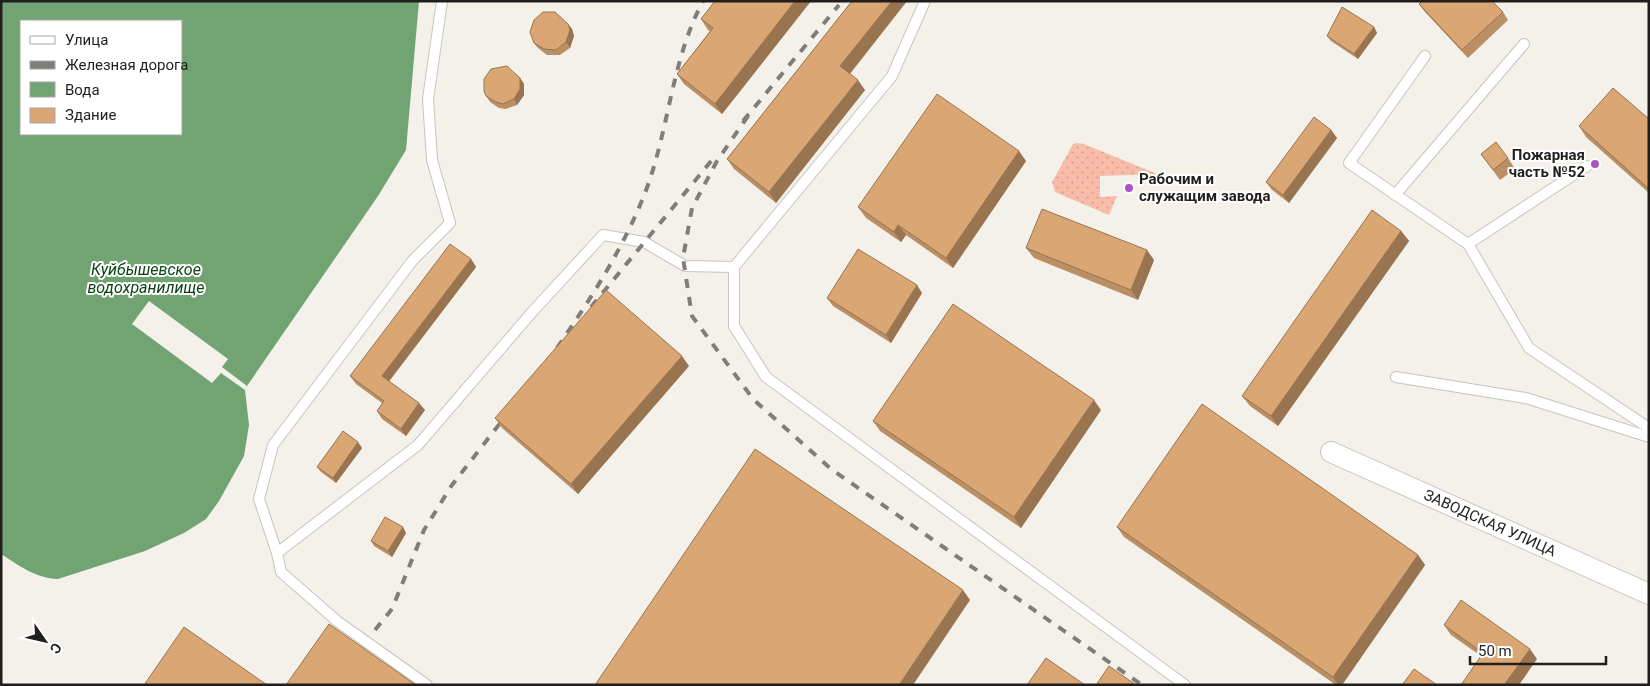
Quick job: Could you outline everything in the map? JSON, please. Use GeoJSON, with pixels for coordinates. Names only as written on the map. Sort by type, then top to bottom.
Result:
{"type":"FeatureCollection","features":[{"type":"Feature","properties":{"kind":"street","name":"ЗАВОДСКАЯ УЛИЦА"},"geometry":{"type":"LineString","coordinates":[[1331,452],[1649,594]]}},
{"type":"Feature","properties":{"kind":"lane"},"geometry":{"type":"LineString","coordinates":[[427,685],[337,621],[281,572],[277,553],[259,499],[273,445],[413,260],[450,223],[432,160],[428,99],[442,1]]}},
{"type":"Feature","properties":{"kind":"lane"},"geometry":{"type":"LineString","coordinates":[[926,1],[892,76],[734,267],[734,326],[766,377],[1185,685]]}},
{"type":"Feature","properties":{"kind":"lane"},"geometry":{"type":"LineString","coordinates":[[1395,195],[1524,44]]}},
{"type":"Feature","properties":{"kind":"lane"},"geometry":{"type":"LineString","coordinates":[[1425,56],[1349,163],[1468,244],[1529,348],[1649,428]]}},
{"type":"Feature","properties":{"kind":"lane"},"geometry":{"type":"LineString","coordinates":[[1468,244],[1587,166]]}},
{"type":"Feature","properties":{"kind":"lane"},"geometry":{"type":"LineString","coordinates":[[277,553],[418,445],[533,311],[603,235],[644,242],[685,266],[734,267]]}},
{"type":"Feature","properties":{"kind":"lane"},"geometry":{"type":"LineString","coordinates":[[1396,378],[1526,398],[1649,437]]}},
{"type":"Feature","properties":{"kind":"shaded area"},"geometry":{"type":"Polygon","coordinates":[[[1073,144],[1084,144],[1157,174],[1100,176],[1100,197],[1117,196],[1109,215],[1055,192],[1052,182],[1073,144]]]}},
{"type":"Feature","properties":{"kind":"water","name":"Куйбышевское водохранилище"},"geometry":{"type":"Polygon","coordinates":[[[1,1],[419,1],[406,150],[378,196],[247,386],[245,390],[249,425],[244,456],[219,501],[206,519],[184,533],[145,551],[58,579],[35,574],[1,554],[1,1]]]}},
{"type":"Feature","properties":{"kind":"pier"},"geometry":{"type":"Polygon","coordinates":[[[149,301],[228,359],[222,367],[247,386],[245,390],[221,373],[212,383],[132,324],[149,301]]]}},
{"type":"Feature","properties":{"kind":"building"},"geometry":{"type":"Polygon","coordinates":[[[715,1],[795,1],[715,104],[677,74],[713,28],[701,19],[715,1]]]}},
{"type":"Feature","properties":{"kind":"building"},"geometry":{"type":"Polygon","coordinates":[[[852,1],[892,1],[840,66],[858,80],[769,192],[727,159],[852,1]]]}},
{"type":"Feature","properties":{"kind":"building"},"geometry":{"type":"Polygon","coordinates":[[[1422,1],[1492,1],[1503,12],[1462,50],[1419,4],[1422,1]]]}},
{"type":"Feature","properties":{"kind":"building"},"geometry":{"type":"Polygon","coordinates":[[[1342,7],[1374,27],[1354,54],[1327,36],[1342,7]]]}},
{"type":"Feature","properties":{"kind":"building"},"geometry":{"type":"Polygon","coordinates":[[[543,12],[555,12],[568,24],[570,30],[566,42],[556,50],[544,49],[534,43],[530,32],[534,20],[543,12]]]}},
{"type":"Feature","properties":{"kind":"building"},"geometry":{"type":"Polygon","coordinates":[[[507,66],[520,78],[520,89],[514,99],[503,104],[486,96],[484,79],[491,69],[507,66]]]}},
{"type":"Feature","properties":{"kind":"building"},"geometry":{"type":"Polygon","coordinates":[[[1613,88],[1649,119],[1649,189],[1579,126],[1613,88]]]}},
{"type":"Feature","properties":{"kind":"building"},"geometry":{"type":"Polygon","coordinates":[[[937,94],[1019,151],[946,258],[898,225],[894,232],[858,207],[937,94]]]}},
{"type":"Feature","properties":{"kind":"building"},"geometry":{"type":"Polygon","coordinates":[[[1314,117],[1331,130],[1283,195],[1266,182],[1314,117]]]}},
{"type":"Feature","properties":{"kind":"building"},"geometry":{"type":"Polygon","coordinates":[[[1496,142],[1508,158],[1493,170],[1481,154],[1496,142]]]}},
{"type":"Feature","properties":{"kind":"building"},"geometry":{"type":"Polygon","coordinates":[[[1042,209],[1147,250],[1131,290],[1026,248],[1042,209]]]}},
{"type":"Feature","properties":{"kind":"building"},"geometry":{"type":"Polygon","coordinates":[[[1372,210],[1401,231],[1271,416],[1242,396],[1372,210]]]}},
{"type":"Feature","properties":{"kind":"building"},"geometry":{"type":"Polygon","coordinates":[[[450,244],[471,259],[382,376],[419,403],[401,429],[377,411],[384,401],[350,376],[450,244]]]}},
{"type":"Feature","properties":{"kind":"building"},"geometry":{"type":"Polygon","coordinates":[[[858,249],[917,285],[886,335],[827,298],[858,249]]]}},
{"type":"Feature","properties":{"kind":"building"},"geometry":{"type":"Polygon","coordinates":[[[606,290],[682,356],[571,484],[495,418],[606,290]]]}},
{"type":"Feature","properties":{"kind":"building"},"geometry":{"type":"Polygon","coordinates":[[[953,304],[1094,400],[1014,517],[873,421],[953,304]]]}},
{"type":"Feature","properties":{"kind":"building"},"geometry":{"type":"Polygon","coordinates":[[[1202,404],[1418,555],[1333,677],[1117,527],[1202,404]]]}},
{"type":"Feature","properties":{"kind":"building"},"geometry":{"type":"Polygon","coordinates":[[[343,431],[358,442],[333,478],[317,467],[343,431]]]}},
{"type":"Feature","properties":{"kind":"building"},"geometry":{"type":"Polygon","coordinates":[[[755,449],[963,590],[899,685],[595,685],[755,449]]]}},
{"type":"Feature","properties":{"kind":"building"},"geometry":{"type":"Polygon","coordinates":[[[385,517],[403,527],[388,551],[371,541],[385,517]]]}},
{"type":"Feature","properties":{"kind":"building"},"geometry":{"type":"Polygon","coordinates":[[[1461,600],[1530,649],[1504,685],[1461,685],[1483,653],[1444,625],[1461,600]]]}},
{"type":"Feature","properties":{"kind":"building"},"geometry":{"type":"Polygon","coordinates":[[[329,624],[416,685],[286,685],[329,624]]]}},
{"type":"Feature","properties":{"kind":"building"},"geometry":{"type":"Polygon","coordinates":[[[184,627],[267,685],[144,685],[184,627]]]}},
{"type":"Feature","properties":{"kind":"building"},"geometry":{"type":"Polygon","coordinates":[[[1046,658],[1085,685],[1027,685],[1046,658]]]}},
{"type":"Feature","properties":{"kind":"building"},"geometry":{"type":"Polygon","coordinates":[[[1109,666],[1136,685],[1096,685],[1109,666]]]}},
{"type":"Feature","properties":{"kind":"building"},"geometry":{"type":"Polygon","coordinates":[[[1414,669],[1437,685],[1402,685],[1414,669]]]}},
{"type":"Feature","properties":{"kind":"railway"},"geometry":{"type":"LineString","coordinates":[[557,348],[605,274],[627,234],[645,193],[660,145],[684,48],[692,24],[703,1]]}},
{"type":"Feature","properties":{"kind":"railway"},"geometry":{"type":"LineString","coordinates":[[743,121],[839,5]]}},
{"type":"Feature","properties":{"kind":"railway"},"geometry":{"type":"LineString","coordinates":[[748,116],[717,161],[692,208],[683,258],[692,316],[753,399],[831,469],[1142,685]]}},
{"type":"Feature","properties":{"kind":"railway"},"geometry":{"type":"LineString","coordinates":[[591,307],[712,160]]}},
{"type":"Feature","properties":{"kind":"railway"},"geometry":{"type":"LineString","coordinates":[[375,630],[392,609],[424,530],[452,485],[508,413]]}},
{"type":"Feature","properties":{"kind":"place","name":"Пожарная часть №52"},"geometry":{"type":"Point","coordinates":[1595,164]}},
{"type":"Feature","properties":{"kind":"place","name":"Рабочим и служащим завода"},"geometry":{"type":"Point","coordinates":[1129,188]}}]}
